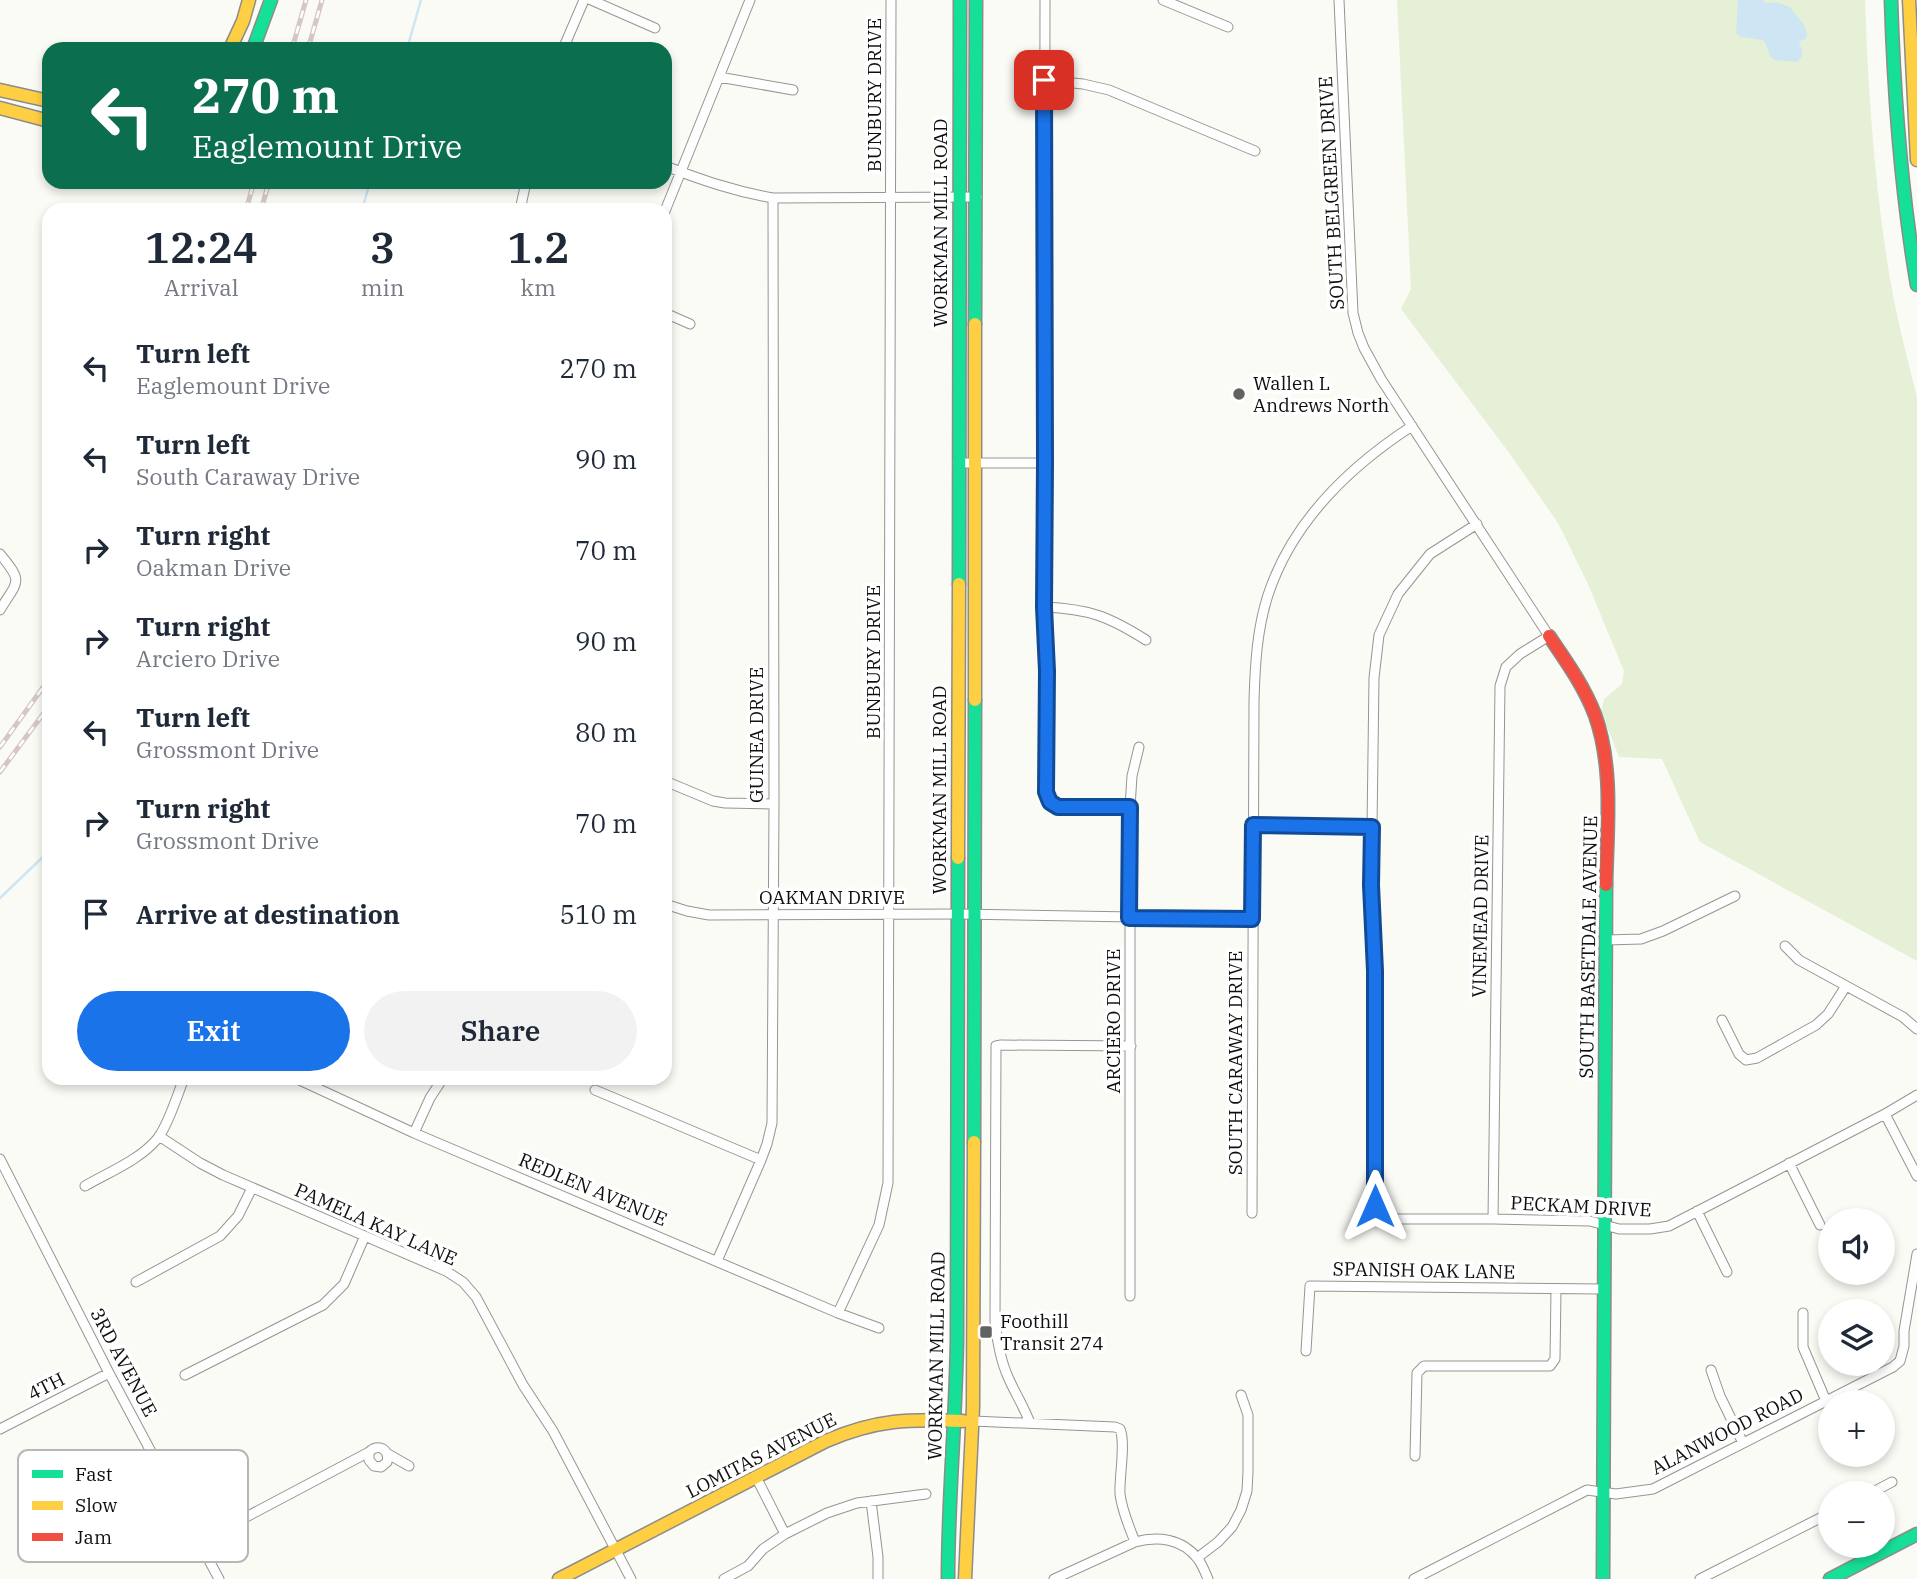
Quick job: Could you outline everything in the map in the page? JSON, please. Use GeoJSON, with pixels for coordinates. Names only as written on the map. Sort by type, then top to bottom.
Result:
{"type":"FeatureCollection","features":[{"type":"Feature","properties":{"kind":"main road"},"geometry":{"type":"LineString","coordinates":[[233,42],[249,0]]}},
{"type":"Feature","properties":{"kind":"main road"},"geometry":{"type":"LineString","coordinates":[[256,42],[271,0]]}},
{"type":"Feature","properties":{"kind":"main road","name":"WORKMAN MILL ROAD"},"geometry":{"type":"LineString","coordinates":[[948,1579],[956,1420],[960,0]]}},
{"type":"Feature","properties":{"kind":"main road","name":"WORKMAN MILL ROAD"},"geometry":{"type":"LineString","coordinates":[[965,1579],[973,1421],[976,0]]}},
{"type":"Feature","properties":{"kind":"main road"},"geometry":{"type":"LineString","coordinates":[[1891,0],[1897,136],[1904,208],[1917,285]]}},
{"type":"Feature","properties":{"kind":"main road"},"geometry":{"type":"LineString","coordinates":[[1900,0],[1909,178],[1917,231]]}},
{"type":"Feature","properties":{"kind":"main road"},"geometry":{"type":"LineString","coordinates":[[1909,0],[1917,160]]}},
{"type":"Feature","properties":{"kind":"main road"},"geometry":{"type":"LineString","coordinates":[[0,90],[42,99]]}},
{"type":"Feature","properties":{"kind":"main road"},"geometry":{"type":"LineString","coordinates":[[0,108],[42,119]]}},
{"type":"Feature","properties":{"kind":"main road","name":"SOUTH BASETDALE AVENUE"},"geometry":{"type":"LineString","coordinates":[[1549,636],[1578,681],[1592,709],[1608,768],[1603,1579]]}},
{"type":"Feature","properties":{"kind":"main road","name":"LOMITAS AVENUE"},"geometry":{"type":"LineString","coordinates":[[559,1579],[826,1441],[862,1427],[892,1421],[973,1421]]}},
{"type":"Feature","properties":{"kind":"main road"},"geometry":{"type":"LineString","coordinates":[[1830,1579],[1917,1534]]}},
{"type":"Feature","properties":{"kind":"street"},"geometry":{"type":"LineString","coordinates":[[566,42],[584,0]]}},
{"type":"Feature","properties":{"kind":"street"},"geometry":{"type":"LineString","coordinates":[[591,0],[655,28]]}},
{"type":"Feature","properties":{"kind":"street"},"geometry":{"type":"LineString","coordinates":[[668,203],[750,0]]}},
{"type":"Feature","properties":{"kind":"street","name":"BUNBURY DRIVE"},"geometry":{"type":"LineString","coordinates":[[838,1313],[879,1225],[888,1183],[891,0]]}},
{"type":"Feature","properties":{"kind":"street"},"geometry":{"type":"LineString","coordinates":[[1045,0],[1046,792],[1050,802],[1058,807],[1130,807]]}},
{"type":"Feature","properties":{"kind":"street"},"geometry":{"type":"LineString","coordinates":[[1163,0],[1228,27]]}},
{"type":"Feature","properties":{"kind":"street","name":"SOUTH BELGREEN DRIVE"},"geometry":{"type":"LineString","coordinates":[[1339,0],[1353,313],[1364,348],[1381,379]]}},
{"type":"Feature","properties":{"kind":"street"},"geometry":{"type":"LineString","coordinates":[[719,77],[793,90]]}},
{"type":"Feature","properties":{"kind":"street"},"geometry":{"type":"LineString","coordinates":[[1044,80],[1109,90],[1255,151]]}},
{"type":"Feature","properties":{"kind":"street"},"geometry":{"type":"LineString","coordinates":[[672,169],[716,186],[772,198],[976,197]]}},
{"type":"Feature","properties":{"kind":"street","name":"GUINEA DRIVE"},"geometry":{"type":"LineString","coordinates":[[718,1261],[761,1160],[772,1123],[772,198]]}},
{"type":"Feature","properties":{"kind":"street"},"geometry":{"type":"LineString","coordinates":[[672,316],[690,324]]}},
{"type":"Feature","properties":{"kind":"street","name":"SOUTH BASETDALE AVENUE"},"geometry":{"type":"LineString","coordinates":[[1381,379],[1549,636]]}},
{"type":"Feature","properties":{"kind":"street","name":"SOUTH CARAWAY DRIVE"},"geometry":{"type":"LineString","coordinates":[[1252,1213],[1255,668],[1262,620],[1278,570],[1307,520],[1356,467],[1412,425]]}},
{"type":"Feature","properties":{"kind":"street"},"geometry":{"type":"LineString","coordinates":[[958,463],[1045,463]]}},
{"type":"Feature","properties":{"kind":"street"},"geometry":{"type":"LineString","coordinates":[[1253,825],[1372,827],[1374,678],[1379,635],[1398,594],[1430,554],[1477,524]]}},
{"type":"Feature","properties":{"kind":"street"},"geometry":{"type":"LineString","coordinates":[[0,554],[15,572],[16,578],[16,584],[0,610]]}},
{"type":"Feature","properties":{"kind":"street"},"geometry":{"type":"LineString","coordinates":[[1044,607],[1098,614],[1146,640]]}},
{"type":"Feature","properties":{"kind":"street","name":"VINEMEAD DRIVE"},"geometry":{"type":"LineString","coordinates":[[1493,1219],[1500,686],[1506,667],[1520,654],[1549,636]]}},
{"type":"Feature","properties":{"kind":"street","name":"ARCIERO DRIVE"},"geometry":{"type":"LineString","coordinates":[[1130,1296],[1130,807],[1132,776],[1139,747]]}},
{"type":"Feature","properties":{"kind":"street"},"geometry":{"type":"LineString","coordinates":[[672,784],[713,801],[774,804]]}},
{"type":"Feature","properties":{"kind":"street","name":"PECKAM DRIVE"},"geometry":{"type":"LineString","coordinates":[[1372,827],[1375,1206],[1380,1215],[1391,1219],[1590,1221],[1619,1229],[1669,1226],[1917,1095]]}},
{"type":"Feature","properties":{"kind":"street"},"geometry":{"type":"LineString","coordinates":[[1606,940],[1641,939],[1735,896]]}},
{"type":"Feature","properties":{"kind":"street","name":"OAKMAN DRIVE"},"geometry":{"type":"LineString","coordinates":[[672,906],[709,915],[975,914],[1252,919]]}},
{"type":"Feature","properties":{"kind":"street"},"geometry":{"type":"LineString","coordinates":[[1785,946],[1799,960],[1903,1017],[1917,1029]]}},
{"type":"Feature","properties":{"kind":"street"},"geometry":{"type":"LineString","coordinates":[[1722,1020],[1739,1054],[1746,1060],[1757,1058],[1816,1025],[1828,1014],[1846,986]]}},
{"type":"Feature","properties":{"kind":"street"},"geometry":{"type":"LineString","coordinates":[[1030,1423],[1007,1375],[998,1347],[995,1321],[996,1046],[1131,1046]]}},
{"type":"Feature","properties":{"kind":"street"},"geometry":{"type":"LineString","coordinates":[[85,1186],[142,1154],[159,1136],[181,1085]]}},
{"type":"Feature","properties":{"kind":"street","name":"REDLEN AVENUE"},"geometry":{"type":"LineString","coordinates":[[310,1085],[414,1133],[879,1328]]}},
{"type":"Feature","properties":{"kind":"street"},"geometry":{"type":"LineString","coordinates":[[414,1133],[438,1085]]}},
{"type":"Feature","properties":{"kind":"street"},"geometry":{"type":"LineString","coordinates":[[595,1090],[761,1160]]}},
{"type":"Feature","properties":{"kind":"street"},"geometry":{"type":"LineString","coordinates":[[1885,1114],[1917,1176]]}},
{"type":"Feature","properties":{"kind":"street","name":"PAMELA KAY LANE"},"geometry":{"type":"LineString","coordinates":[[159,1136],[200,1163],[252,1188],[446,1271],[463,1282],[476,1297],[523,1385],[553,1431],[631,1579]]}},
{"type":"Feature","properties":{"kind":"street","name":"3RD AVENUE"},"geometry":{"type":"LineString","coordinates":[[0,1159],[150,1450]]}},
{"type":"Feature","properties":{"kind":"street"},"geometry":{"type":"LineString","coordinates":[[1789,1163],[1818,1221]]}},
{"type":"Feature","properties":{"kind":"street"},"geometry":{"type":"LineString","coordinates":[[135,1282],[219,1236],[237,1216],[252,1188]]}},
{"type":"Feature","properties":{"kind":"street"},"geometry":{"type":"LineString","coordinates":[[1697,1211],[1727,1272]]}},
{"type":"Feature","properties":{"kind":"street"},"geometry":{"type":"LineString","coordinates":[[185,1375],[323,1305],[344,1284],[364,1238]]}},
{"type":"Feature","properties":{"kind":"street","name":"ALANWOOD ROAD"},"geometry":{"type":"LineString","coordinates":[[1848,1390],[1893,1367],[1900,1360],[1905,1346],[1904,1331],[1917,1254]]}},
{"type":"Feature","properties":{"kind":"street","name":"SPANISH OAK LANE"},"geometry":{"type":"LineString","coordinates":[[1307,1351],[1310,1286],[1604,1289]]}},
{"type":"Feature","properties":{"kind":"street"},"geometry":{"type":"LineString","coordinates":[[1415,1456],[1417,1373],[1424,1367],[1550,1366],[1555,1359],[1556,1289]]}},
{"type":"Feature","properties":{"kind":"street"},"geometry":{"type":"LineString","coordinates":[[1803,1313],[1803,1347],[1821,1390]]}},
{"type":"Feature","properties":{"kind":"street"},"geometry":{"type":"LineString","coordinates":[[1711,1370],[1720,1396],[1743,1443]]}},
{"type":"Feature","properties":{"kind":"street","name":"4TH"},"geometry":{"type":"LineString","coordinates":[[0,1429],[109,1373]]}},
{"type":"Feature","properties":{"kind":"street"},"geometry":{"type":"LineString","coordinates":[[1197,1558],[1232,1527],[1247,1491],[1248,1415],[1241,1395]]}},
{"type":"Feature","properties":{"kind":"street","name":"ALANWOOD ROAD"},"geometry":{"type":"LineString","coordinates":[[1414,1579],[1587,1490],[1616,1494],[1653,1489],[1818,1405]]}},
{"type":"Feature","properties":{"kind":"street","name":"LOMITAS AVENUE"},"geometry":{"type":"LineString","coordinates":[[973,1421],[1120,1429],[1123,1435],[1122,1508],[1135,1542]]}},
{"type":"Feature","properties":{"kind":"street"},"geometry":{"type":"LineString","coordinates":[[248,1516],[372,1449],[379,1447],[409,1466]]}},
{"type":"Feature","properties":{"kind":"street"},"geometry":{"type":"LineString","coordinates":[[369,1452],[370,1464],[377,1467],[387,1462],[388,1454]]}},
{"type":"Feature","properties":{"kind":"street"},"geometry":{"type":"LineString","coordinates":[[756,1477],[785,1534]]}},
{"type":"Feature","properties":{"kind":"street"},"geometry":{"type":"LineString","coordinates":[[724,1579],[748,1566],[762,1549],[785,1534],[839,1507],[926,1494]]}},
{"type":"Feature","properties":{"kind":"street"},"geometry":{"type":"LineString","coordinates":[[872,1501],[878,1579]]}},
{"type":"Feature","properties":{"kind":"street"},"geometry":{"type":"LineString","coordinates":[[1700,1579],[1818,1519]]}},
{"type":"Feature","properties":{"kind":"street"},"geometry":{"type":"LineString","coordinates":[[1054,1579],[1135,1542],[1161,1538],[1186,1548],[1197,1558],[1209,1579]]}},
{"type":"Feature","properties":{"kind":"street","name":"3RD AVENUE"},"geometry":{"type":"LineString","coordinates":[[210,1562],[219,1579]]}},
{"type":"Feature","properties":{"kind":"green space"},"geometry":{"type":"Polygon","coordinates":[[[1397,0],[1865,0],[1872,134],[1883,234],[1894,300],[1917,397],[1917,961],[1700,842],[1662,759],[1619,757],[1601,712],[1604,699],[1622,684],[1624,671],[1588,584],[1558,523],[1510,454],[1401,309],[1411,289],[1397,0]]]}},
{"type":"Feature","properties":{"kind":"water"},"geometry":{"type":"Polygon","coordinates":[[[1738,0],[1777,2],[1790,7],[1804,25],[1807,34],[1806,39],[1799,41],[1802,54],[1797,62],[1774,60],[1763,40],[1741,37],[1736,33],[1738,0]]]}},
{"type":"Feature","properties":{"kind":"waterway"},"geometry":{"type":"LineString","coordinates":[[409,42],[421,0]]}},
{"type":"Feature","properties":{"kind":"waterway"},"geometry":{"type":"LineString","coordinates":[[364,203],[368,189]]}},
{"type":"Feature","properties":{"kind":"waterway"},"geometry":{"type":"LineString","coordinates":[[0,898],[42,858]]}},
{"type":"Feature","properties":{"kind":"railway"},"geometry":{"type":"LineString","coordinates":[[294,42],[306,0]]}},
{"type":"Feature","properties":{"kind":"railway"},"geometry":{"type":"LineString","coordinates":[[310,42],[322,0]]}},
{"type":"Feature","properties":{"kind":"railway"},"geometry":{"type":"LineString","coordinates":[[248,203],[252,189]]}},
{"type":"Feature","properties":{"kind":"railway"},"geometry":{"type":"LineString","coordinates":[[263,203],[267,189]]}},
{"type":"Feature","properties":{"kind":"railway"},"geometry":{"type":"LineString","coordinates":[[0,747],[42,689]]}},
{"type":"Feature","properties":{"kind":"railway"},"geometry":{"type":"LineString","coordinates":[[0,772],[42,715]]}},
{"type":"Feature","properties":{"kind":"traffic: fast"},"geometry":{"type":"LineString","coordinates":[[256,42],[271,0]]}},
{"type":"Feature","properties":{"kind":"traffic: fast"},"geometry":{"type":"LineString","coordinates":[[959,584],[960,0]]}},
{"type":"Feature","properties":{"kind":"traffic: fast"},"geometry":{"type":"LineString","coordinates":[[975,324],[976,0]]}},
{"type":"Feature","properties":{"kind":"traffic: fast"},"geometry":{"type":"LineString","coordinates":[[1891,0],[1899,143],[1917,285]]}},
{"type":"Feature","properties":{"kind":"traffic: fast"},"geometry":{"type":"LineString","coordinates":[[974,1142],[975,700]]}},
{"type":"Feature","properties":{"kind":"traffic: fast"},"geometry":{"type":"LineString","coordinates":[[948,1579],[957,1338],[958,858]]}},
{"type":"Feature","properties":{"kind":"traffic: fast"},"geometry":{"type":"LineString","coordinates":[[1603,1579],[1606,885]]}},
{"type":"Feature","properties":{"kind":"traffic: fast"},"geometry":{"type":"LineString","coordinates":[[1830,1579],[1917,1534]]}},
{"type":"Feature","properties":{"kind":"traffic: slow"},"geometry":{"type":"LineString","coordinates":[[233,42],[249,0]]}},
{"type":"Feature","properties":{"kind":"traffic: slow"},"geometry":{"type":"LineString","coordinates":[[1909,0],[1917,160]]}},
{"type":"Feature","properties":{"kind":"traffic: slow"},"geometry":{"type":"LineString","coordinates":[[0,90],[42,99]]}},
{"type":"Feature","properties":{"kind":"traffic: slow"},"geometry":{"type":"LineString","coordinates":[[0,108],[42,119]]}},
{"type":"Feature","properties":{"kind":"traffic: slow"},"geometry":{"type":"LineString","coordinates":[[975,324],[975,700]]}},
{"type":"Feature","properties":{"kind":"traffic: slow"},"geometry":{"type":"LineString","coordinates":[[958,858],[959,584]]}},
{"type":"Feature","properties":{"kind":"traffic: slow"},"geometry":{"type":"LineString","coordinates":[[965,1579],[973,1407],[974,1142]]}},
{"type":"Feature","properties":{"kind":"traffic: slow"},"geometry":{"type":"LineString","coordinates":[[559,1579],[826,1441],[878,1424],[926,1420],[963,1421]]}},
{"type":"Feature","properties":{"kind":"traffic: jam"},"geometry":{"type":"LineString","coordinates":[[1549,636],[1586,694],[1601,735],[1608,799],[1606,885]]}},
{"type":"Feature","properties":{"kind":"place","name":"Wallen L Andrews North"},"geometry":{"type":"Point","coordinates":[1239,394]}},
{"type":"Feature","properties":{"kind":"place","name":"Foothill Transit 274"},"geometry":{"type":"Point","coordinates":[986,1332]}},
{"type":"Feature","properties":{"kind":"route"},"geometry":{"type":"LineString","coordinates":[[1044,80],[1046,792],[1050,802],[1058,807],[1130,807],[1129,918],[1252,919],[1253,825],[1372,827],[1375,1206]]}}]}
